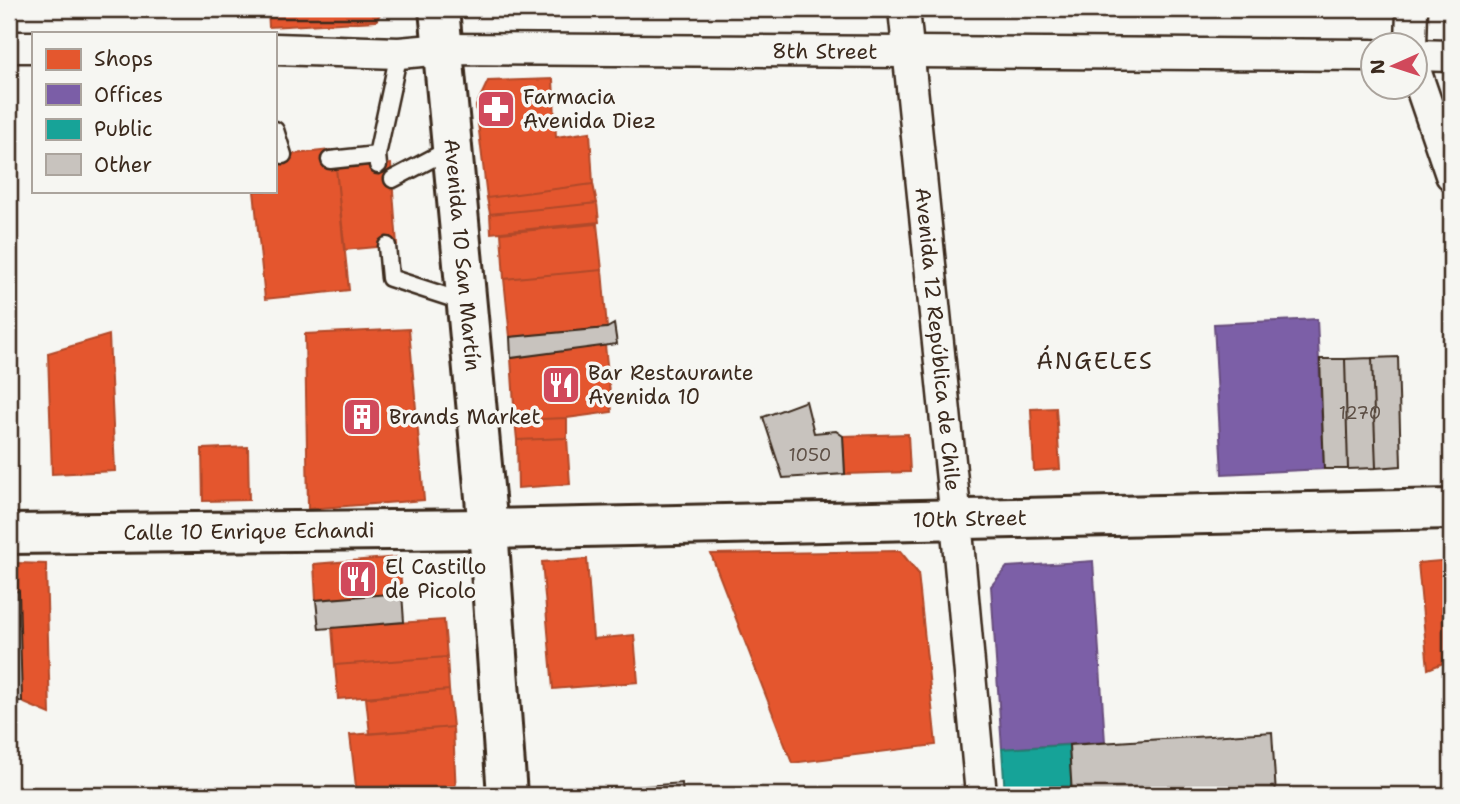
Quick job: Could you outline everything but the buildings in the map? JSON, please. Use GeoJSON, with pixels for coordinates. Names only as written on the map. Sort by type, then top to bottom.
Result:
{"type":"FeatureCollection","features":[{"type":"Feature","properties":{"kind":"street","name":"Avenida 10 San Martín"},"geometry":{"type":"LineString","coordinates":[[439,9],[488,529],[507,795]]}},
{"type":"Feature","properties":{"kind":"street","name":"Avenida 12 República de Chile"},"geometry":{"type":"LineString","coordinates":[[904,9],[981,795]]}},
{"type":"Feature","properties":{"kind":"street"},"geometry":{"type":"LineString","coordinates":[[1411,32],[1412,9]]}},
{"type":"Feature","properties":{"kind":"street"},"geometry":{"type":"LineString","coordinates":[[9,47],[32,47]]}},
{"type":"Feature","properties":{"kind":"street","name":"8th Street"},"geometry":{"type":"LineString","coordinates":[[276,49],[399,53],[444,49],[1358,55]]}},
{"type":"Feature","properties":{"kind":"street"},"geometry":{"type":"LineString","coordinates":[[1428,55],[1451,55]]}},
{"type":"Feature","properties":{"kind":"street"},"geometry":{"type":"LineString","coordinates":[[1427,102],[1451,175]]}},
{"type":"Feature","properties":{"kind":"street","name":"10th Street"},"geometry":{"type":"LineString","coordinates":[[488,529],[1451,509]]}},
{"type":"Feature","properties":{"kind":"street","name":"Calle 10 Enrique Echandi"},"geometry":{"type":"LineString","coordinates":[[9,534],[488,529]]}},
{"type":"Feature","properties":{"kind":"lane"},"geometry":{"type":"LineString","coordinates":[[330,160],[378,160],[399,53]]}},
{"type":"Feature","properties":{"kind":"lane"},"geometry":{"type":"LineString","coordinates":[[276,133],[283,155]]}},
{"type":"Feature","properties":{"kind":"lane"},"geometry":{"type":"LineString","coordinates":[[393,179],[452,148]]}},
{"type":"Feature","properties":{"kind":"lane"},"geometry":{"type":"LineString","coordinates":[[387,246],[390,278],[467,303]]}},
{"type":"Feature","properties":{"kind":"place","name":"Farmacia Avenida Diez"},"geometry":{"type":"Point","coordinates":[496,109]}},
{"type":"Feature","properties":{"kind":"place","name":"Bar Restaurante Avenida 10"},"geometry":{"type":"Point","coordinates":[561,385]}},
{"type":"Feature","properties":{"kind":"place","name":"Brands Market"},"geometry":{"type":"Point","coordinates":[362,417]}},
{"type":"Feature","properties":{"kind":"place","name":"El Castillo de Picolo"},"geometry":{"type":"Point","coordinates":[358,579]}},
{"type":"Feature","properties":{"kind":"district","name":"ÁNGELES"},"geometry":{"type":"Point","coordinates":[1095,361]}}]}
